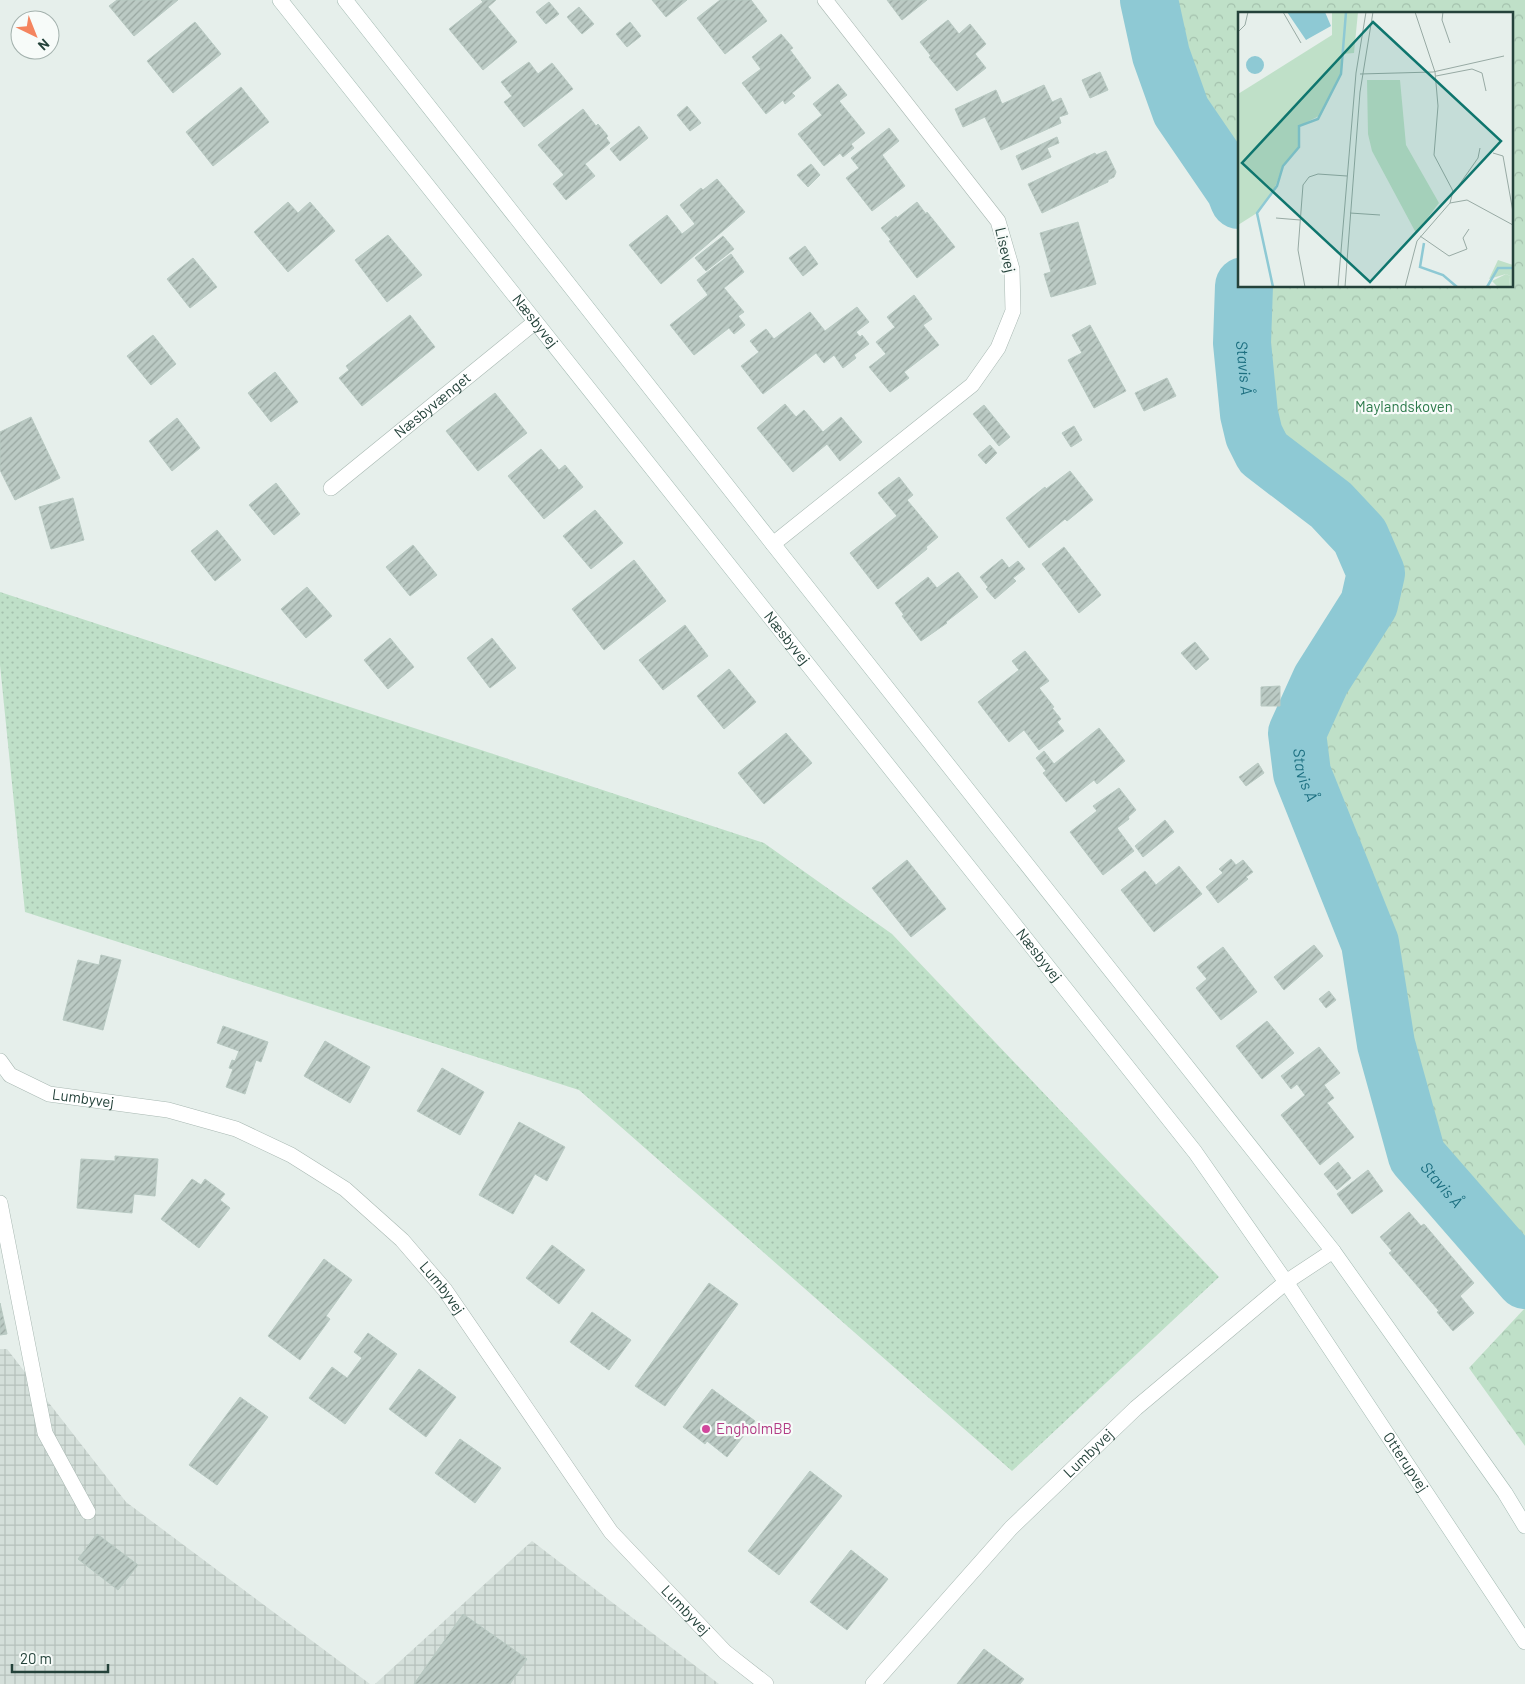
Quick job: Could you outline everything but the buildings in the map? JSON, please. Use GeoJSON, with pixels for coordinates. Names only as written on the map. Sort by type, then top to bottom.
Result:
{"type":"FeatureCollection","features":[{"type":"Feature","properties":{"kind":"main road","name":"Næsbyvej"},"geometry":{"type":"LineString","coordinates":[[280,0],[1196,1152],[1286,1282]]}},
{"type":"Feature","properties":{"kind":"main road"},"geometry":{"type":"LineString","coordinates":[[345,0],[773,544],[1333,1250],[1505,1493],[1525,1526]]}},
{"type":"Feature","properties":{"kind":"main road","name":"Lisevej"},"geometry":{"type":"LineString","coordinates":[[773,544],[972,385],[998,348],[1013,311],[1012,269],[998,221],[825,0]]}},
{"type":"Feature","properties":{"kind":"main road","name":"Næsbyvænget"},"geometry":{"type":"LineString","coordinates":[[331,488],[535,322]]}},
{"type":"Feature","properties":{"kind":"main road","name":"Lumbyvej"},"geometry":{"type":"LineString","coordinates":[[0,1061],[10,1074],[49,1094],[168,1110],[236,1129],[291,1155],[345,1189],[402,1240],[445,1290],[611,1532],[725,1652],[766,1684]]}},
{"type":"Feature","properties":{"kind":"main road"},"geometry":{"type":"LineString","coordinates":[[0,1203],[45,1433],[88,1512]]}},
{"type":"Feature","properties":{"kind":"main road","name":"Lumbyvej"},"geometry":{"type":"LineString","coordinates":[[873,1684],[1011,1528],[1136,1408],[1286,1282],[1333,1250]]}},
{"type":"Feature","properties":{"kind":"main road","name":"Otterupvej"},"geometry":{"type":"LineString","coordinates":[[1286,1282],[1525,1642]]}},
{"type":"Feature","properties":{"kind":"shaded area"},"geometry":{"type":"Polygon","coordinates":[[[0,1349],[7,1349],[126,1502],[370,1684],[0,1684],[0,1349]]]}},
{"type":"Feature","properties":{"kind":"shaded area"},"geometry":{"type":"Polygon","coordinates":[[[532,1541],[719,1684],[375,1684],[532,1541]]]}},
{"type":"Feature","properties":{"kind":"green space","name":"Maylandskoven"},"geometry":{"type":"Polygon","coordinates":[[[1149,0],[1525,0],[1525,1280],[1417,1156],[1386,1044],[1370,943],[1302,773],[1297,733],[1321,680],[1369,604],[1376,573],[1360,535],[1331,505],[1263,453],[1254,435],[1249,414],[1242,343],[1244,288],[1512,288],[1512,12],[1238,12],[1238,198],[1235,190],[1181,111],[1161,55],[1149,0]]]}},
{"type":"Feature","properties":{"kind":"green space"},"geometry":{"type":"Polygon","coordinates":[[[0,592],[764,843],[892,934],[1219,1277],[1012,1471],[579,1090],[25,912],[0,665],[0,592]]]}},
{"type":"Feature","properties":{"kind":"green space"},"geometry":{"type":"Polygon","coordinates":[[[1525,1308],[1525,1446],[1469,1368],[1525,1308]]]}},
{"type":"Feature","properties":{"kind":"waterway","name":"Stavis Å"},"geometry":{"type":"LineString","coordinates":[[1149,0],[1161,55],[1181,111],[1235,190],[1238,198]]}},
{"type":"Feature","properties":{"kind":"waterway","name":"Stavis Å"},"geometry":{"type":"LineString","coordinates":[[1244,288],[1242,343],[1249,414],[1254,435],[1263,453],[1331,505],[1360,536],[1376,573],[1369,604],[1321,680],[1297,733],[1302,773],[1370,943],[1386,1044],[1417,1156],[1525,1280]]}},
{"type":"Feature","properties":{"kind":"place","name":"EngholmBB"},"geometry":{"type":"Point","coordinates":[706,1429]}}]}
